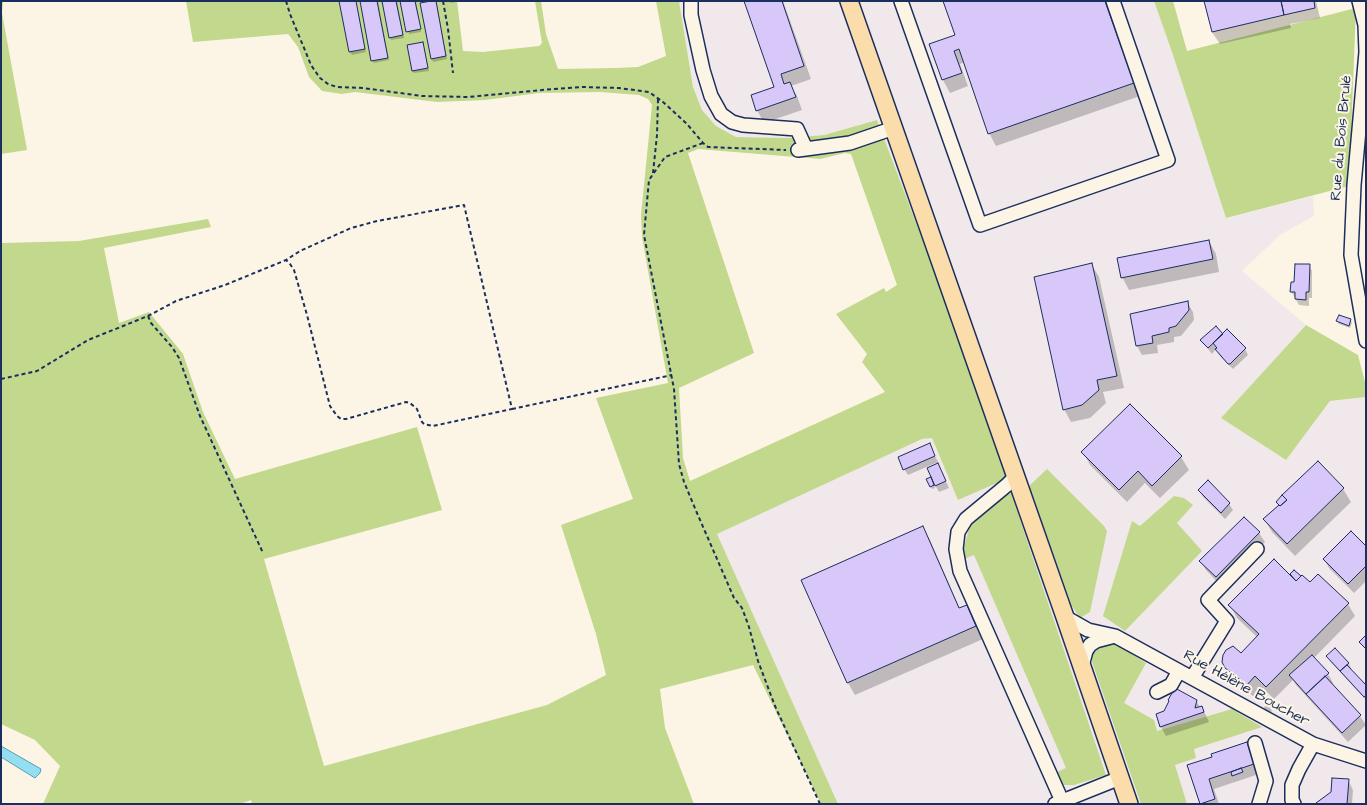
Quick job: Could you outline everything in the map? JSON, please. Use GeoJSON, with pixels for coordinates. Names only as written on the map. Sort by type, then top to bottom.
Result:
{"type":"FeatureCollection","features":[{"type":"Feature","properties":{"kind":"main road"},"geometry":{"type":"LineString","coordinates":[[849,1],[1066,618],[1129,804]]}},
{"type":"Feature","properties":{"kind":"street"},"geometry":{"type":"LineString","coordinates":[[691,1],[691,15],[703,70],[711,96],[721,114],[732,122],[743,125],[797,129],[802,150],[850,143],[894,128]]}},
{"type":"Feature","properties":{"kind":"street"},"geometry":{"type":"LineString","coordinates":[[901,1],[980,224],[1168,160],[1113,1]]}},
{"type":"Feature","properties":{"kind":"street","name":"Rue du Bois Brulé"},"geometry":{"type":"LineString","coordinates":[[1359,1],[1364,25],[1366,52],[1353,206],[1351,255],[1366,341]]}},
{"type":"Feature","properties":{"kind":"street"},"geometry":{"type":"LineString","coordinates":[[1016,476],[966,519],[958,532],[956,549],[960,571],[1059,802],[1120,778]]}},
{"type":"Feature","properties":{"kind":"street"},"geometry":{"type":"LineString","coordinates":[[1192,678],[1227,621],[1208,600],[1257,549]]}},
{"type":"Feature","properties":{"kind":"street","name":"Rue Hélène Boucher"},"geometry":{"type":"LineString","coordinates":[[1066,618],[1088,630],[1115,636],[1313,744],[1366,761]]}},
{"type":"Feature","properties":{"kind":"street"},"geometry":{"type":"LineString","coordinates":[[1082,666],[1086,651],[1090,645],[1096,641],[1115,636]]}},
{"type":"Feature","properties":{"kind":"street"},"geometry":{"type":"LineString","coordinates":[[1157,692],[1170,685],[1179,670]]}},
{"type":"Feature","properties":{"kind":"street"},"geometry":{"type":"LineString","coordinates":[[1254,743],[1266,781],[1259,804]]}},
{"type":"Feature","properties":{"kind":"street"},"geometry":{"type":"LineString","coordinates":[[1294,804],[1292,800],[1292,785],[1313,744]]}},
{"type":"Feature","properties":{"kind":"path"},"geometry":{"type":"LineString","coordinates":[[286,1],[311,65],[320,78],[328,84],[337,87],[363,88],[422,96],[468,97],[582,87],[619,88],[649,92],[687,124],[708,147],[802,150]]}},
{"type":"Feature","properties":{"kind":"path"},"geometry":{"type":"LineString","coordinates":[[442,1],[448,29],[454,73]]}},
{"type":"Feature","properties":{"kind":"path"},"geometry":{"type":"LineString","coordinates":[[653,174],[657,136],[658,99]]}},
{"type":"Feature","properties":{"kind":"path"},"geometry":{"type":"LineString","coordinates":[[703,143],[665,157],[649,180],[644,235],[674,389],[679,464],[684,482],[734,598],[742,608],[749,627],[758,661],[772,698],[820,804]]}},
{"type":"Feature","properties":{"kind":"path"},"geometry":{"type":"LineString","coordinates":[[1,379],[36,371],[88,340],[148,316],[176,301],[225,285],[286,260],[300,251],[350,228],[377,221],[464,205],[512,409]]}},
{"type":"Feature","properties":{"kind":"path"},"geometry":{"type":"LineString","coordinates":[[286,260],[294,270],[330,406],[340,419],[346,419],[406,402],[417,408],[424,424],[433,426],[672,376]]}},
{"type":"Feature","properties":{"kind":"path"},"geometry":{"type":"LineString","coordinates":[[148,316],[179,358],[200,416],[263,553]]}},
{"type":"Feature","properties":{"kind":"shaded area"},"geometry":{"type":"Polygon","coordinates":[[[679,1],[1154,1],[1226,218],[1313,196],[1314,216],[1280,235],[1242,271],[1306,325],[1221,418],[1286,460],[1330,401],[1366,397],[1366,804],[838,804],[716,534],[922,439],[932,438],[958,500],[948,307],[877,120],[824,135],[790,138],[736,137],[716,126],[702,110],[693,87],[679,1]]]}},
{"type":"Feature","properties":{"kind":"green space"},"geometry":{"type":"Polygon","coordinates":[[[1,1],[3,1],[2,13],[27,150],[1,154],[1,1]]]}},
{"type":"Feature","properties":{"kind":"green space"},"geometry":{"type":"Polygon","coordinates":[[[186,1],[457,1],[463,51],[483,52],[539,46],[542,43],[535,1],[541,1],[546,34],[558,69],[638,67],[666,56],[656,1],[679,1],[693,87],[702,110],[716,126],[736,137],[790,138],[824,135],[877,120],[948,307],[1008,478],[958,500],[932,438],[922,439],[717,534],[838,804],[821,804],[753,665],[660,689],[665,728],[694,804],[252,804],[251,800],[240,804],[43,804],[60,766],[35,740],[1,724],[1,243],[79,241],[208,219],[211,227],[104,248],[119,323],[149,312],[183,354],[203,412],[235,479],[417,427],[442,510],[264,559],[324,766],[547,705],[606,675],[596,634],[561,525],[633,499],[596,398],[668,383],[642,237],[641,215],[652,105],[648,99],[639,95],[600,92],[539,93],[485,100],[437,102],[355,92],[342,94],[322,91],[309,77],[298,47],[288,34],[193,42],[186,1]],[[698,149],[688,153],[754,353],[679,388],[683,458],[690,481],[885,392],[862,362],[867,354],[836,314],[884,288],[886,292],[897,285],[851,154],[845,153],[820,159],[698,149]]]}},
{"type":"Feature","properties":{"kind":"green space"},"geometry":{"type":"Polygon","coordinates":[[[1154,1],[1173,1],[1187,51],[1356,8],[1349,186],[1226,218],[1154,1]]]}},
{"type":"Feature","properties":{"kind":"green space"},"geometry":{"type":"Polygon","coordinates":[[[1306,325],[1358,355],[1366,386],[1366,397],[1330,401],[1286,460],[1221,418],[1306,325]]]}},
{"type":"Feature","properties":{"kind":"green space"},"geometry":{"type":"Polygon","coordinates":[[[1047,469],[1104,526],[1107,531],[1090,612],[1080,618],[1072,606],[1029,486],[1047,469]]]}},
{"type":"Feature","properties":{"kind":"green space"},"geometry":{"type":"Polygon","coordinates":[[[1011,493],[1106,775],[1074,785],[1063,785],[1057,772],[1066,768],[974,555],[964,559],[962,555],[970,525],[1003,496],[1011,493]]]}},
{"type":"Feature","properties":{"kind":"green space"},"geometry":{"type":"Polygon","coordinates":[[[1174,496],[1184,498],[1193,505],[1177,523],[1202,551],[1125,631],[1103,616],[1132,521],[1140,526],[1174,496]]]}},
{"type":"Feature","properties":{"kind":"green space"},"geometry":{"type":"Polygon","coordinates":[[[1116,644],[1146,663],[1124,703],[1154,720],[1157,731],[1232,709],[1262,727],[1194,749],[1196,758],[1175,765],[1187,804],[1141,804],[1091,659],[1094,653],[1101,647],[1116,644]]]}},
{"type":"Feature","properties":{"kind":"water"},"geometry":{"type":"Polygon","coordinates":[[[1,746],[41,769],[40,773],[35,778],[1,757],[1,746]]]}},
{"type":"Feature","properties":{"kind":"building"},"geometry":{"type":"Polygon","coordinates":[[[339,1],[356,1],[365,49],[349,52],[339,1]]]}},
{"type":"Feature","properties":{"kind":"building"},"geometry":{"type":"Polygon","coordinates":[[[360,1],[377,1],[388,58],[371,61],[360,1]]]}},
{"type":"Feature","properties":{"kind":"building"},"geometry":{"type":"Polygon","coordinates":[[[382,1],[396,1],[403,35],[389,38],[382,1]]]}},
{"type":"Feature","properties":{"kind":"building"},"geometry":{"type":"Polygon","coordinates":[[[400,1],[415,1],[421,29],[406,32],[400,1]]]}},
{"type":"Feature","properties":{"kind":"building"},"geometry":{"type":"Polygon","coordinates":[[[436,1],[446,56],[431,59],[420,3],[436,1]]]}},
{"type":"Feature","properties":{"kind":"building"},"geometry":{"type":"Polygon","coordinates":[[[744,1],[782,1],[804,66],[781,74],[784,84],[790,82],[796,97],[756,111],[751,95],[774,87],[744,1]]]}},
{"type":"Feature","properties":{"kind":"building"},"geometry":{"type":"Polygon","coordinates":[[[943,1],[1105,1],[1134,83],[988,134],[959,49],[954,51],[962,73],[942,80],[929,44],[955,35],[943,1]]]}},
{"type":"Feature","properties":{"kind":"building"},"geometry":{"type":"Polygon","coordinates":[[[1204,1],[1281,1],[1284,15],[1212,32],[1204,1]]]}},
{"type":"Feature","properties":{"kind":"building"},"geometry":{"type":"Polygon","coordinates":[[[1281,1],[1314,1],[1315,8],[1284,15],[1281,1]]]}},
{"type":"Feature","properties":{"kind":"building"},"geometry":{"type":"Polygon","coordinates":[[[423,42],[428,68],[412,71],[407,45],[423,42]]]}},
{"type":"Feature","properties":{"kind":"building"},"geometry":{"type":"Polygon","coordinates":[[[1209,240],[1213,259],[1121,278],[1117,258],[1209,240]]]}},
{"type":"Feature","properties":{"kind":"building"},"geometry":{"type":"Polygon","coordinates":[[[1092,263],[1117,376],[1097,380],[1099,390],[1082,405],[1063,410],[1034,277],[1092,263]]]}},
{"type":"Feature","properties":{"kind":"building"},"geometry":{"type":"Polygon","coordinates":[[[1295,264],[1310,264],[1309,292],[1306,292],[1306,300],[1295,299],[1295,292],[1290,292],[1291,282],[1294,282],[1295,264]]]}},
{"type":"Feature","properties":{"kind":"building"},"geometry":{"type":"Polygon","coordinates":[[[1188,301],[1189,310],[1176,326],[1169,328],[1169,332],[1152,336],[1153,343],[1136,346],[1130,314],[1188,301]]]}},
{"type":"Feature","properties":{"kind":"building"},"geometry":{"type":"Polygon","coordinates":[[[1339,315],[1351,319],[1349,326],[1336,321],[1339,315]]]}},
{"type":"Feature","properties":{"kind":"building"},"geometry":{"type":"Polygon","coordinates":[[[1216,326],[1223,334],[1208,348],[1200,340],[1216,326]]]}},
{"type":"Feature","properties":{"kind":"building"},"geometry":{"type":"Polygon","coordinates":[[[1227,329],[1246,348],[1230,364],[1228,364],[1215,349],[1217,348],[1213,343],[1227,329]]]}},
{"type":"Feature","properties":{"kind":"building"},"geometry":{"type":"Polygon","coordinates":[[[1130,404],[1182,456],[1152,486],[1138,471],[1119,490],[1081,452],[1130,404]]]}},
{"type":"Feature","properties":{"kind":"building"},"geometry":{"type":"Polygon","coordinates":[[[930,443],[935,456],[903,470],[898,457],[930,443]]]}},
{"type":"Feature","properties":{"kind":"building"},"geometry":{"type":"Polygon","coordinates":[[[1318,461],[1344,488],[1287,544],[1263,519],[1287,500],[1282,495],[1318,461]]]}},
{"type":"Feature","properties":{"kind":"building"},"geometry":{"type":"Polygon","coordinates":[[[938,463],[946,481],[935,486],[927,468],[938,463]]]}},
{"type":"Feature","properties":{"kind":"building"},"geometry":{"type":"Polygon","coordinates":[[[931,477],[934,485],[930,487],[926,479],[931,477]]]}},
{"type":"Feature","properties":{"kind":"building"},"geometry":{"type":"Polygon","coordinates":[[[1208,480],[1230,503],[1221,513],[1198,490],[1208,480]]]}},
{"type":"Feature","properties":{"kind":"building"},"geometry":{"type":"Polygon","coordinates":[[[1282,495],[1287,500],[1280,506],[1276,502],[1282,495]]]}},
{"type":"Feature","properties":{"kind":"building"},"geometry":{"type":"Polygon","coordinates":[[[1244,517],[1260,532],[1216,577],[1199,561],[1244,517]]]}},
{"type":"Feature","properties":{"kind":"building"},"geometry":{"type":"Polygon","coordinates":[[[923,526],[959,608],[967,605],[976,626],[847,683],[801,580],[923,526]]]}},
{"type":"Feature","properties":{"kind":"building"},"geometry":{"type":"Polygon","coordinates":[[[1351,531],[1366,546],[1366,566],[1348,584],[1323,559],[1351,531]]]}},
{"type":"Feature","properties":{"kind":"building"},"geometry":{"type":"Polygon","coordinates":[[[1274,559],[1296,581],[1302,575],[1310,582],[1318,574],[1349,603],[1266,687],[1255,676],[1247,685],[1225,668],[1222,662],[1223,655],[1226,650],[1233,646],[1241,653],[1259,634],[1228,605],[1274,559]]]}},
{"type":"Feature","properties":{"kind":"building"},"geometry":{"type":"Polygon","coordinates":[[[1294,570],[1301,576],[1296,581],[1290,574],[1294,570]]]}},
{"type":"Feature","properties":{"kind":"building"},"geometry":{"type":"Polygon","coordinates":[[[1366,635],[1366,649],[1359,642],[1366,635]]]}},
{"type":"Feature","properties":{"kind":"building"},"geometry":{"type":"Polygon","coordinates":[[[1335,648],[1349,663],[1340,671],[1326,656],[1335,648]]]}},
{"type":"Feature","properties":{"kind":"building"},"geometry":{"type":"Polygon","coordinates":[[[1312,655],[1329,673],[1306,694],[1289,675],[1312,655]]]}},
{"type":"Feature","properties":{"kind":"building"},"geometry":{"type":"Polygon","coordinates":[[[1347,665],[1366,685],[1366,696],[1364,697],[1340,671],[1347,665]]]}},
{"type":"Feature","properties":{"kind":"building"},"geometry":{"type":"Polygon","coordinates":[[[1325,676],[1361,715],[1342,733],[1306,694],[1325,676]]]}},
{"type":"Feature","properties":{"kind":"building"},"geometry":{"type":"Polygon","coordinates":[[[1175,688],[1197,700],[1195,708],[1202,706],[1204,712],[1160,727],[1156,714],[1164,711],[1175,688]]]}},
{"type":"Feature","properties":{"kind":"building"},"geometry":{"type":"Polygon","coordinates":[[[1247,742],[1254,764],[1209,779],[1215,799],[1200,804],[1187,765],[1212,757],[1211,754],[1247,742]]]}},
{"type":"Feature","properties":{"kind":"building"},"geometry":{"type":"Polygon","coordinates":[[[1241,768],[1243,772],[1232,776],[1231,772],[1241,768]]]}},
{"type":"Feature","properties":{"kind":"building"},"geometry":{"type":"Polygon","coordinates":[[[1332,778],[1349,779],[1347,804],[1316,804],[1331,792],[1332,778]]]}}]}
